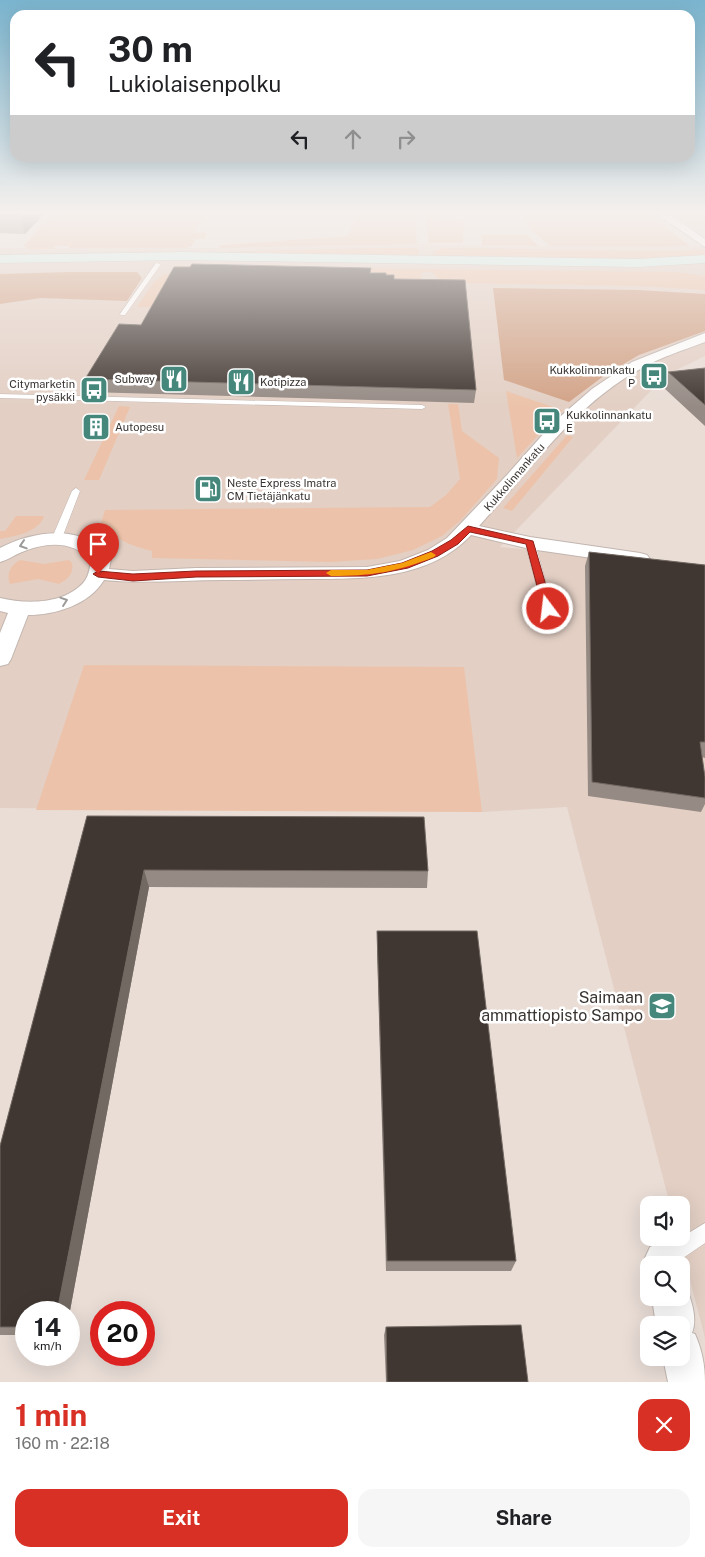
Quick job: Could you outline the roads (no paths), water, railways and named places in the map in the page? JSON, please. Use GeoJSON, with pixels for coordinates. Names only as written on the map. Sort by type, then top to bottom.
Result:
{"type":"FeatureCollection","features":[{"type":"Feature","properties":{"kind":"street","name":"Kukkolinnankatu"},"geometry":{"type":"LineString","coordinates":[[98,574],[133,578],[196,574],[367,573],[405,566],[435,554],[454,542],[468,529],[559,425],[597,392],[637,365],[705,337]]}},
{"type":"Feature","properties":{"kind":"street"},"geometry":{"type":"LineString","coordinates":[[468,529],[530,542],[655,561]]}},
{"type":"Feature","properties":{"kind":"street"},"geometry":{"type":"LineString","coordinates":[[0,556],[13,548],[34,541],[57,538],[77,541],[93,548],[101,559],[98,574],[90,587],[72,599],[49,607],[20,608],[0,604]]}},
{"type":"Feature","properties":{"kind":"street"},"geometry":{"type":"LineString","coordinates":[[0,659],[20,608]]}},
{"type":"Feature","properties":{"kind":"street"},"geometry":{"type":"LineString","coordinates":[[685,1366],[688,1382]]}},
{"type":"Feature","properties":{"kind":"lane"},"geometry":{"type":"LineString","coordinates":[[123,314],[148,278]]}},
{"type":"Feature","properties":{"kind":"lane"},"geometry":{"type":"LineString","coordinates":[[0,396],[422,407]]}},
{"type":"Feature","properties":{"kind":"lane"},"geometry":{"type":"LineString","coordinates":[[57,538],[76,491]]}},
{"type":"Feature","properties":{"kind":"lane"},"geometry":{"type":"LineString","coordinates":[[530,542],[548,609]]}},
{"type":"Feature","properties":{"kind":"lane"},"geometry":{"type":"LineString","coordinates":[[672,1256],[705,1232]]}},
{"type":"Feature","properties":{"kind":"place","name":"Kukkolinnankatu P"},"geometry":{"type":"Point","coordinates":[654,376]}},
{"type":"Feature","properties":{"kind":"place","name":"Subway"},"geometry":{"type":"Point","coordinates":[174,379]}},
{"type":"Feature","properties":{"kind":"place","name":"Kotipizza"},"geometry":{"type":"Point","coordinates":[241,382]}},
{"type":"Feature","properties":{"kind":"place","name":"Citymarketin pysäkki"},"geometry":{"type":"Point","coordinates":[94,390]}},
{"type":"Feature","properties":{"kind":"place","name":"Kukkolinnankatu E"},"geometry":{"type":"Point","coordinates":[547,421]}},
{"type":"Feature","properties":{"kind":"place","name":"Autopesu"},"geometry":{"type":"Point","coordinates":[96,427]}},
{"type":"Feature","properties":{"kind":"place","name":"Neste Express Imatra CM Tietäjänkatu"},"geometry":{"type":"Point","coordinates":[208,489]}},
{"type":"Feature","properties":{"kind":"place","name":"Saimaan ammattiopisto Sampo"},"geometry":{"type":"Point","coordinates":[662,1006]}}]}
